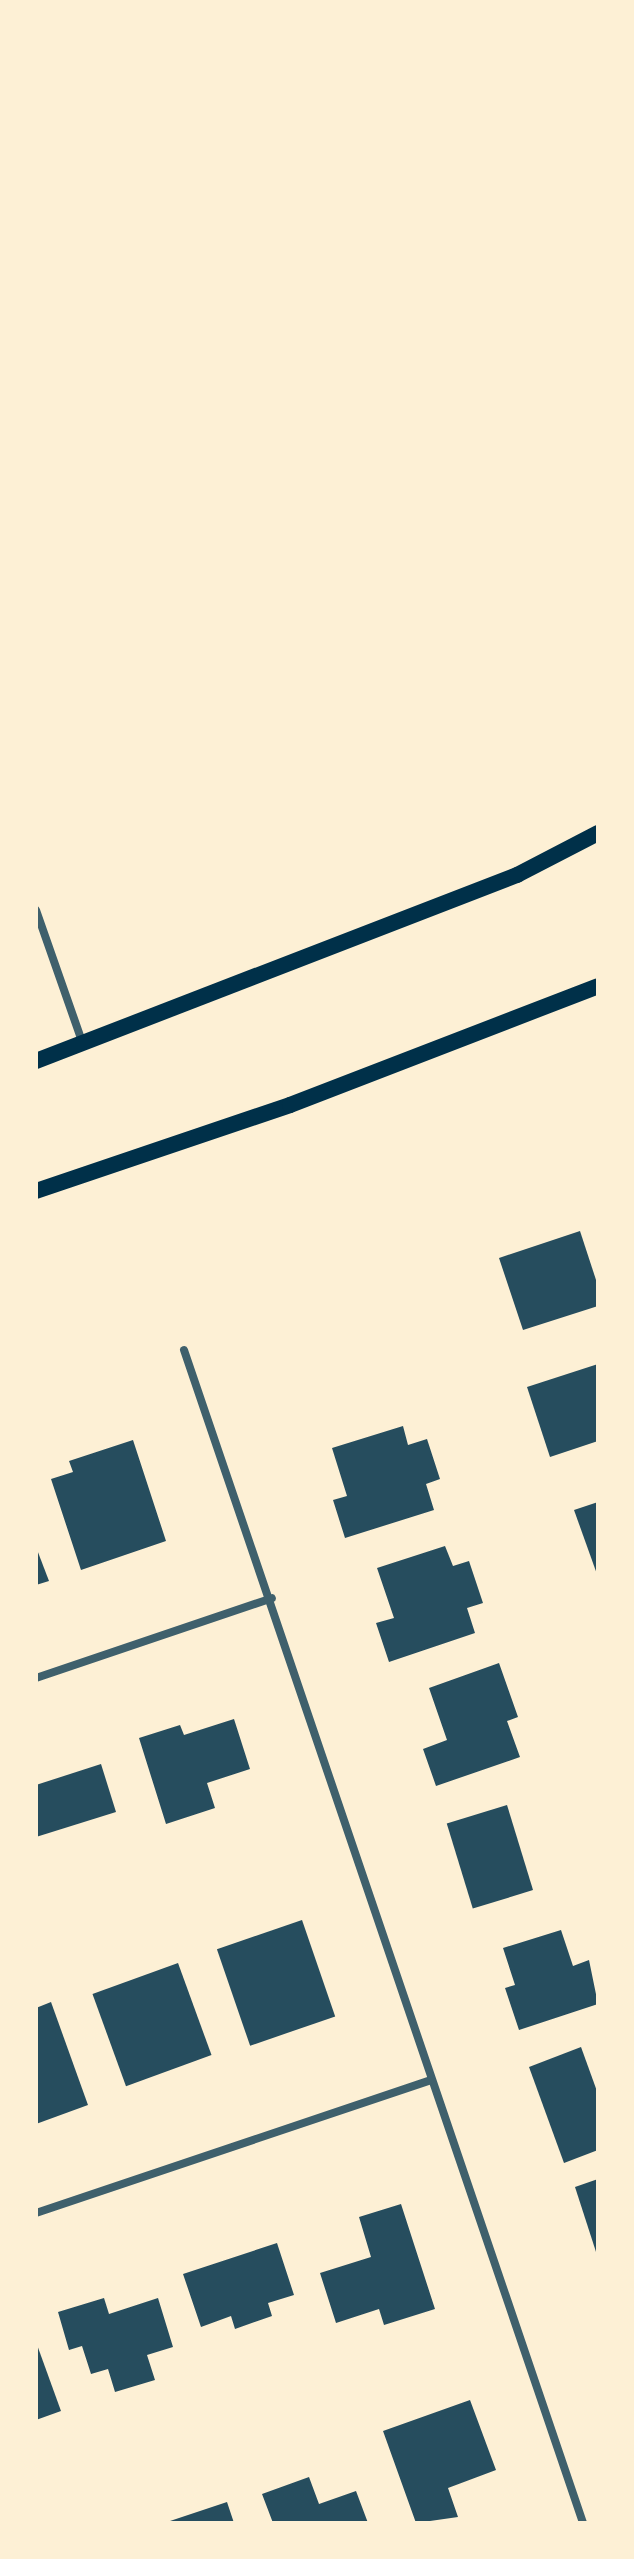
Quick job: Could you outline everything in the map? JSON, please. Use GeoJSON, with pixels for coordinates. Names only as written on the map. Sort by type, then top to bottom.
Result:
{"type":"FeatureCollection","features":[{"type":"Feature","properties":{"kind":"main road"},"geometry":{"type":"LineString","coordinates":[[36,1061],[517,875],[598,833]]}},
{"type":"Feature","properties":{"kind":"main road"},"geometry":{"type":"LineString","coordinates":[[36,1191],[290,1105],[598,986]]}},
{"type":"Feature","properties":{"kind":"street"},"geometry":{"type":"LineString","coordinates":[[36,910],[84,1045]]}},
{"type":"Feature","properties":{"kind":"street"},"geometry":{"type":"LineString","coordinates":[[184,1350],[272,1598],[429,2081],[583,2523]]}},
{"type":"Feature","properties":{"kind":"street"},"geometry":{"type":"LineString","coordinates":[[36,1678],[272,1598]]}},
{"type":"Feature","properties":{"kind":"street"},"geometry":{"type":"LineString","coordinates":[[36,2213],[429,2081]]}},
{"type":"Feature","properties":{"kind":"building"},"geometry":{"type":"Polygon","coordinates":[[[580,1231],[598,1286],[598,1306],[523,1330],[499,1258],[580,1231]]]}},
{"type":"Feature","properties":{"kind":"building"},"geometry":{"type":"Polygon","coordinates":[[[598,1364],[598,1441],[550,1457],[527,1387],[598,1364]]]}},
{"type":"Feature","properties":{"kind":"building"},"geometry":{"type":"Polygon","coordinates":[[[403,1426],[408,1445],[427,1439],[440,1479],[426,1484],[434,1510],[345,1538],[333,1500],[347,1496],[332,1448],[403,1426]]]}},
{"type":"Feature","properties":{"kind":"building"},"geometry":{"type":"Polygon","coordinates":[[[133,1440],[166,1541],[81,1570],[51,1479],[73,1472],[69,1461],[133,1440]]]}},
{"type":"Feature","properties":{"kind":"building"},"geometry":{"type":"Polygon","coordinates":[[[598,1502],[598,1577],[574,1510],[598,1502]]]}},
{"type":"Feature","properties":{"kind":"building"},"geometry":{"type":"Polygon","coordinates":[[[445,1546],[453,1566],[469,1561],[483,1603],[467,1608],[475,1633],[389,1662],[376,1623],[394,1618],[377,1568],[445,1546]]]}},
{"type":"Feature","properties":{"kind":"building"},"geometry":{"type":"Polygon","coordinates":[[[36,1547],[49,1581],[36,1585],[36,1547]]]}},
{"type":"Feature","properties":{"kind":"building"},"geometry":{"type":"Polygon","coordinates":[[[499,1663],[518,1717],[507,1721],[520,1757],[436,1786],[423,1749],[447,1740],[429,1688],[499,1663]]]}},
{"type":"Feature","properties":{"kind":"building"},"geometry":{"type":"Polygon","coordinates":[[[234,1719],[250,1769],[207,1783],[215,1808],[166,1824],[139,1738],[180,1725],[184,1735],[234,1719]]]}},
{"type":"Feature","properties":{"kind":"building"},"geometry":{"type":"Polygon","coordinates":[[[101,1764],[116,1812],[36,1837],[36,1785],[101,1764]]]}},
{"type":"Feature","properties":{"kind":"building"},"geometry":{"type":"Polygon","coordinates":[[[507,1805],[533,1890],[473,1909],[447,1823],[507,1805]]]}},
{"type":"Feature","properties":{"kind":"building"},"geometry":{"type":"Polygon","coordinates":[[[302,1920],[335,2016],[250,2046],[217,1949],[302,1920]]]}},
{"type":"Feature","properties":{"kind":"building"},"geometry":{"type":"Polygon","coordinates":[[[561,1930],[573,1966],[589,1960],[598,2004],[519,2030],[505,1988],[515,1985],[503,1948],[561,1930]]]}},
{"type":"Feature","properties":{"kind":"building"},"geometry":{"type":"Polygon","coordinates":[[[178,1963],[212,2055],[126,2086],[92,1994],[178,1963]]]}},
{"type":"Feature","properties":{"kind":"building"},"geometry":{"type":"Polygon","coordinates":[[[51,2002],[88,2105],[36,2124],[36,2008],[51,2002]]]}},
{"type":"Feature","properties":{"kind":"building"},"geometry":{"type":"Polygon","coordinates":[[[581,2047],[598,2094],[598,2150],[564,2163],[529,2067],[581,2047]]]}},
{"type":"Feature","properties":{"kind":"building"},"geometry":{"type":"Polygon","coordinates":[[[598,2179],[598,2254],[597,2255],[575,2187],[598,2179]]]}},
{"type":"Feature","properties":{"kind":"building"},"geometry":{"type":"Polygon","coordinates":[[[401,2204],[435,2309],[384,2325],[379,2309],[336,2323],[320,2273],[371,2257],[359,2217],[401,2204]]]}},
{"type":"Feature","properties":{"kind":"building"},"geometry":{"type":"Polygon","coordinates":[[[277,2243],[294,2295],[268,2303],[272,2316],[235,2329],[231,2316],[201,2327],[183,2274],[277,2243]]]}},
{"type":"Feature","properties":{"kind":"building"},"geometry":{"type":"Polygon","coordinates":[[[104,2298],[109,2314],[158,2298],[173,2347],[147,2355],[155,2380],[115,2392],[108,2369],[91,2374],[82,2346],[69,2350],[58,2312],[104,2298]]]}},
{"type":"Feature","properties":{"kind":"building"},"geometry":{"type":"Polygon","coordinates":[[[36,2342],[61,2411],[36,2420],[36,2342]]]}},
{"type":"Feature","properties":{"kind":"building"},"geometry":{"type":"Polygon","coordinates":[[[470,2400],[496,2470],[448,2488],[458,2517],[416,2523],[383,2431],[470,2400]]]}},
{"type":"Feature","properties":{"kind":"building"},"geometry":{"type":"Polygon","coordinates":[[[309,2477],[319,2504],[356,2491],[368,2523],[273,2523],[262,2494],[309,2477]]]}},
{"type":"Feature","properties":{"kind":"building"},"geometry":{"type":"Polygon","coordinates":[[[227,2502],[234,2523],[167,2523],[167,2522],[227,2502]]]}}]}
